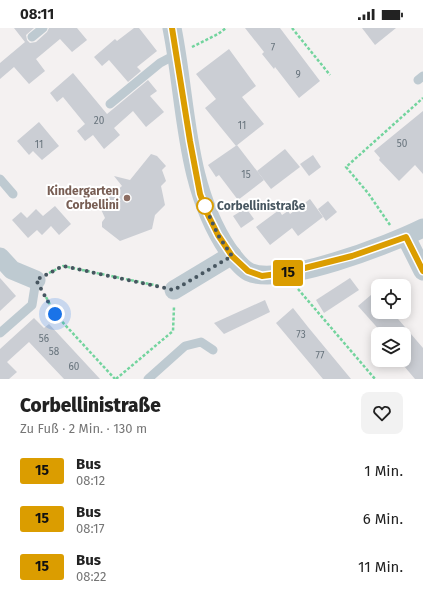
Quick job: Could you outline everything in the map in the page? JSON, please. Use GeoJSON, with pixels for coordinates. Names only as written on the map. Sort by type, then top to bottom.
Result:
{"type":"FeatureCollection","features":[{"type":"Feature","properties":{"kind":"street"},"geometry":{"type":"LineString","coordinates":[[172,28],[200,194],[218,235],[232,256],[248,271],[262,276],[285,273],[352,256],[401,238],[423,228]]}},
{"type":"Feature","properties":{"kind":"street"},"geometry":{"type":"LineString","coordinates":[[401,238],[423,271]]}},
{"type":"Feature","properties":{"kind":"street"},"geometry":{"type":"LineString","coordinates":[[174,290],[232,256]]}},
{"type":"Feature","properties":{"kind":"street"},"geometry":{"type":"LineString","coordinates":[[0,257],[12,270],[36,280]]}},
{"type":"Feature","properties":{"kind":"lane"},"geometry":{"type":"LineString","coordinates":[[32,37],[42,28]]}},
{"type":"Feature","properties":{"kind":"lane"},"geometry":{"type":"LineString","coordinates":[[110,104],[160,63],[177,54]]}},
{"type":"Feature","properties":{"kind":"lane"},"geometry":{"type":"LineString","coordinates":[[0,179],[13,194]]}},
{"type":"Feature","properties":{"kind":"lane"},"geometry":{"type":"LineString","coordinates":[[0,333],[32,305],[36,280]]}},
{"type":"Feature","properties":{"kind":"lane"},"geometry":{"type":"LineString","coordinates":[[148,379],[185,346],[202,342],[214,350]]}},
{"type":"Feature","properties":{"kind":"path"},"geometry":{"type":"LineString","coordinates":[[177,54],[218,34],[226,28]]}},
{"type":"Feature","properties":{"kind":"path"},"geometry":{"type":"LineString","coordinates":[[292,28],[330,75]]}},
{"type":"Feature","properties":{"kind":"path"},"geometry":{"type":"LineString","coordinates":[[401,238],[391,227],[368,193],[346,168],[423,98]]}},
{"type":"Feature","properties":{"kind":"path"},"geometry":{"type":"LineString","coordinates":[[63,266],[174,290],[173,331],[116,379],[55,314],[36,280],[63,266]]}},
{"type":"Feature","properties":{"kind":"path"},"geometry":{"type":"LineString","coordinates":[[285,273],[375,379]]}},
{"type":"Feature","properties":{"kind":"building"},"geometry":{"type":"Polygon","coordinates":[[[14,28],[34,28],[26,35],[27,40],[30,43],[36,42],[47,32],[49,28],[77,28],[87,40],[72,52],[60,39],[36,59],[45,71],[29,84],[14,67],[0,79],[0,63],[25,42],[14,28]]]}},
{"type":"Feature","properties":{"kind":"building"},"geometry":{"type":"Polygon","coordinates":[[[134,28],[139,28],[157,51],[137,67],[141,71],[128,82],[109,60],[102,66],[94,57],[115,39],[117,41],[134,28]]]}},
{"type":"Feature","properties":{"kind":"building"},"geometry":{"type":"Polygon","coordinates":[[[245,28],[280,28],[320,81],[299,98],[275,67],[274,69],[262,54],[264,52],[245,28]]]}},
{"type":"Feature","properties":{"kind":"building"},"geometry":{"type":"Polygon","coordinates":[[[362,28],[396,28],[375,45],[362,28]]]}},
{"type":"Feature","properties":{"kind":"building"},"geometry":{"type":"Polygon","coordinates":[[[229,49],[256,86],[242,97],[264,124],[236,146],[205,108],[216,99],[196,74],[229,49]]]}},
{"type":"Feature","properties":{"kind":"building"},"geometry":{"type":"Polygon","coordinates":[[[73,73],[107,114],[148,80],[157,91],[150,96],[164,112],[146,127],[133,111],[114,128],[120,135],[104,149],[93,135],[85,141],[77,131],[85,124],[63,97],[57,102],[50,93],[73,73]]]}},
{"type":"Feature","properties":{"kind":"building"},"geometry":{"type":"Polygon","coordinates":[[[423,111],[423,174],[415,165],[399,181],[379,160],[380,158],[374,151],[423,111]]]}},
{"type":"Feature","properties":{"kind":"building"},"geometry":{"type":"Polygon","coordinates":[[[39,122],[59,146],[42,160],[33,151],[29,155],[17,141],[39,122]]]}},
{"type":"Feature","properties":{"kind":"building"},"geometry":{"type":"Polygon","coordinates":[[[237,145],[264,180],[238,200],[219,175],[216,177],[208,165],[237,145]]]}},
{"type":"Feature","properties":{"kind":"building"},"geometry":{"type":"Polygon","coordinates":[[[285,149],[300,167],[271,189],[257,171],[285,149]]]}},
{"type":"Feature","properties":{"kind":"building","name":"Kindergarten Corbellini"},"geometry":{"type":"Polygon","coordinates":[[[151,154],[157,156],[166,166],[162,170],[166,181],[161,186],[165,205],[155,215],[152,229],[120,241],[102,227],[102,222],[105,218],[99,205],[122,186],[114,176],[130,180],[151,154]]]}},
{"type":"Feature","properties":{"kind":"building"},"geometry":{"type":"Polygon","coordinates":[[[313,155],[321,167],[309,176],[300,164],[313,155]]]}},
{"type":"Feature","properties":{"kind":"building"},"geometry":{"type":"Polygon","coordinates":[[[310,199],[323,217],[298,236],[292,228],[270,245],[256,227],[279,210],[282,215],[288,211],[290,214],[310,199]]]}},
{"type":"Feature","properties":{"kind":"building"},"geometry":{"type":"Polygon","coordinates":[[[328,201],[337,212],[326,221],[318,209],[328,201]]]}},
{"type":"Feature","properties":{"kind":"building"},"geometry":{"type":"Polygon","coordinates":[[[55,206],[71,224],[59,235],[51,226],[42,235],[37,230],[28,238],[12,220],[21,212],[27,218],[36,209],[43,216],[55,206]]]}},
{"type":"Feature","properties":{"kind":"building"},"geometry":{"type":"Polygon","coordinates":[[[246,208],[254,219],[241,228],[233,216],[246,208]]]}},
{"type":"Feature","properties":{"kind":"building"},"geometry":{"type":"Polygon","coordinates":[[[0,278],[16,296],[0,311],[0,278]]]}},
{"type":"Feature","properties":{"kind":"building"},"geometry":{"type":"Polygon","coordinates":[[[350,278],[359,290],[324,313],[316,300],[350,278]]]}},
{"type":"Feature","properties":{"kind":"building"},"geometry":{"type":"Polygon","coordinates":[[[371,295],[371,319],[398,319],[405,327],[377,327],[358,306],[371,295]]]}},
{"type":"Feature","properties":{"kind":"building"},"geometry":{"type":"Polygon","coordinates":[[[265,300],[270,312],[224,334],[214,323],[265,300]]]}},
{"type":"Feature","properties":{"kind":"building"},"geometry":{"type":"Polygon","coordinates":[[[293,308],[351,379],[323,379],[276,323],[293,308]]]}},
{"type":"Feature","properties":{"kind":"building"},"geometry":{"type":"Polygon","coordinates":[[[34,318],[44,328],[49,324],[100,379],[64,379],[29,342],[7,362],[17,372],[9,379],[0,379],[0,349],[34,318]]]}},
{"type":"Feature","properties":{"kind":"building"},"geometry":{"type":"Polygon","coordinates":[[[411,334],[423,348],[423,379],[415,379],[405,367],[411,367],[411,334]]]}},
{"type":"Feature","properties":{"kind":"bus line","name":"15"},"geometry":{"type":"LineString","coordinates":[[172,28],[200,194],[218,235],[232,256],[248,271],[262,276],[300,270],[352,256],[406,237],[423,271]]}},
{"type":"Feature","properties":{"kind":"place","name":"Kindergarten Corbellini"},"geometry":{"type":"Point","coordinates":[127,198]}},
{"type":"Feature","properties":{"kind":"place","name":"Corbellinistraße"},"geometry":{"type":"Point","coordinates":[205,206]}},
{"type":"Feature","properties":{"kind":"route"},"geometry":{"type":"LineString","coordinates":[[55,314],[36,280],[63,266],[174,290],[232,256],[218,235],[204,204],[205,206]]}}]}
